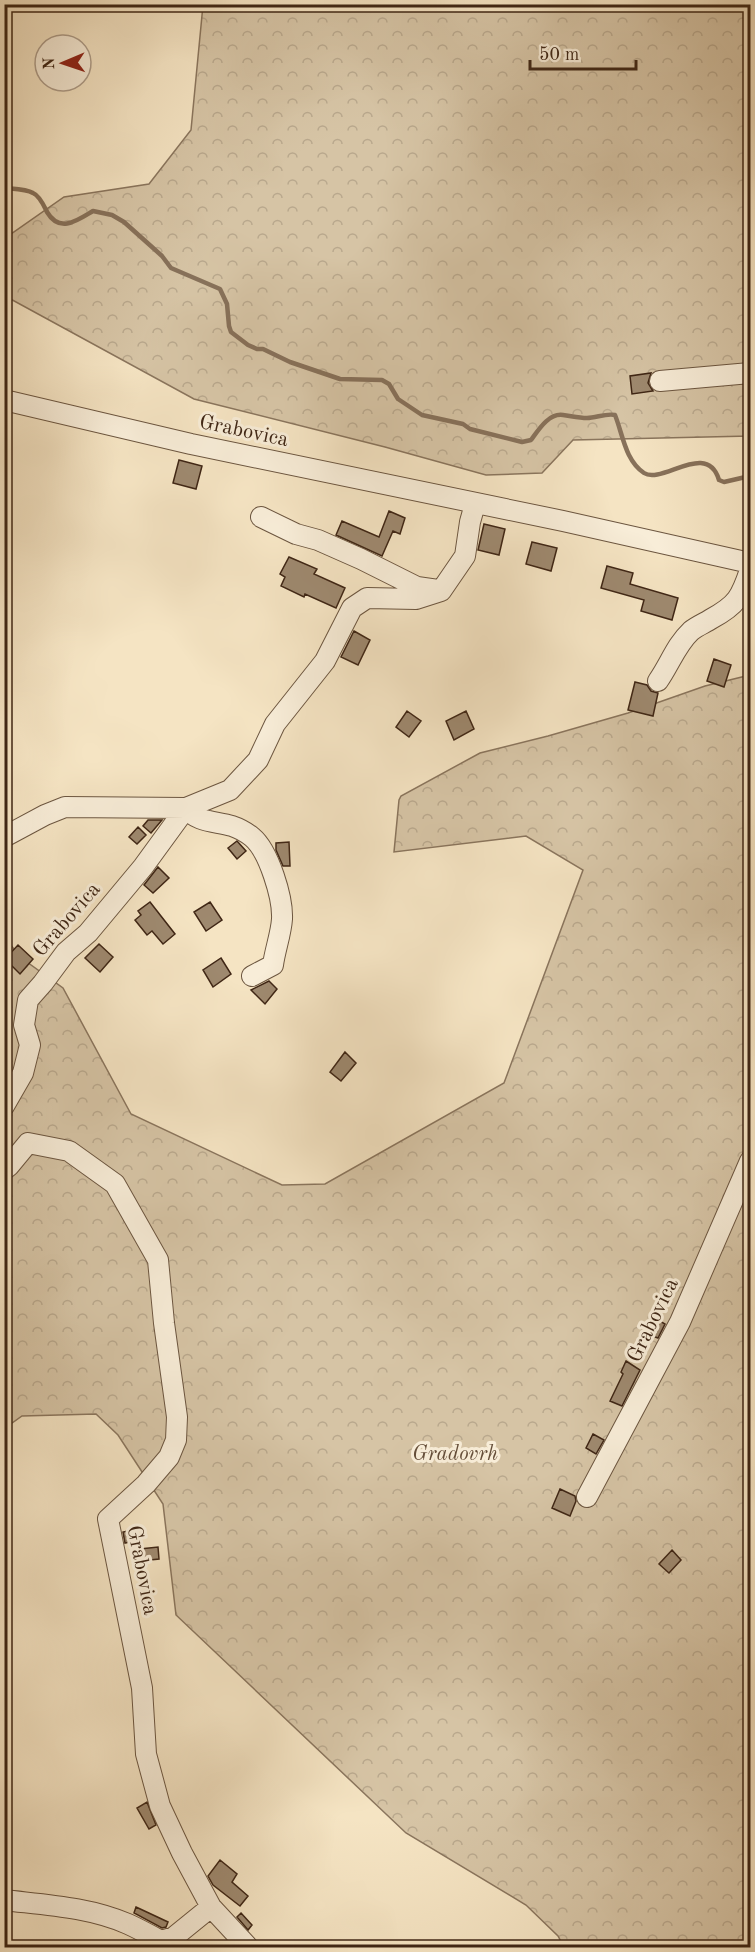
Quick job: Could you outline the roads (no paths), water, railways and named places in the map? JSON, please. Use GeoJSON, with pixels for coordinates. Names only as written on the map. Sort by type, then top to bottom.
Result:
{"type":"FeatureCollection","features":[{"type":"Feature","properties":{"kind":"street"},"geometry":{"type":"LineString","coordinates":[[660,381],[750,373]]}},
{"type":"Feature","properties":{"kind":"street","name":"Grabovica"},"geometry":{"type":"LineString","coordinates":[[4,400],[190,444],[563,521],[750,563]]}},
{"type":"Feature","properties":{"kind":"street"},"geometry":{"type":"LineString","coordinates":[[4,837],[65,807],[186,808],[230,790],[258,760],[275,724],[325,661],[352,608],[367,598],[416,599],[441,591],[465,556],[475,504]]}},
{"type":"Feature","properties":{"kind":"street"},"geometry":{"type":"LineString","coordinates":[[261,517],[361,559],[417,587],[441,591]]}},
{"type":"Feature","properties":{"kind":"street"},"geometry":{"type":"LineString","coordinates":[[658,681],[676,647],[693,629],[727,610],[738,600],[750,570]]}},
{"type":"Feature","properties":{"kind":"street"},"geometry":{"type":"LineString","coordinates":[[186,808],[189,813],[203,820],[233,826],[253,837],[279,889],[282,919],[273,965],[252,976]]}},
{"type":"Feature","properties":{"kind":"street","name":"Grabovica"},"geometry":{"type":"LineString","coordinates":[[4,1106],[23,1073],[30,1045],[24,1025],[28,1000],[43,984],[66,952],[88,933],[143,867],[186,808]]}},
{"type":"Feature","properties":{"kind":"street","name":"Grabovica"},"geometry":{"type":"LineString","coordinates":[[4,1170],[28,1143],[69,1151],[115,1184],[158,1260],[177,1417],[176,1440],[169,1457],[146,1484],[108,1519],[142,1688],[146,1754],[160,1806],[182,1853],[212,1907],[249,1947]]}},
{"type":"Feature","properties":{"kind":"street","name":"Grabovica"},"geometry":{"type":"LineString","coordinates":[[587,1497],[680,1322],[750,1161]]}},
{"type":"Feature","properties":{"kind":"street"},"geometry":{"type":"LineString","coordinates":[[4,1900],[70,1908],[99,1915],[126,1923],[161,1941],[174,1937],[212,1907]]}},
{"type":"Feature","properties":{"kind":"waterway"},"geometry":{"type":"LineString","coordinates":[[4,188],[35,194],[52,219],[63,224],[93,211],[112,215],[124,222],[162,256],[171,268],[220,289],[227,304],[231,332],[248,345],[340,379],[382,380],[389,384],[398,399],[422,415],[463,424],[470,429],[522,442],[531,440],[545,423],[558,415],[587,418],[615,415],[625,447],[638,468],[644,473],[662,474],[695,463],[705,464],[713,469],[719,480],[724,482],[750,476]]}},
{"type":"Feature","properties":{"kind":"park label","name":"Gradovrh"},"geometry":{"type":"Point","coordinates":[455,1453]}}]}
